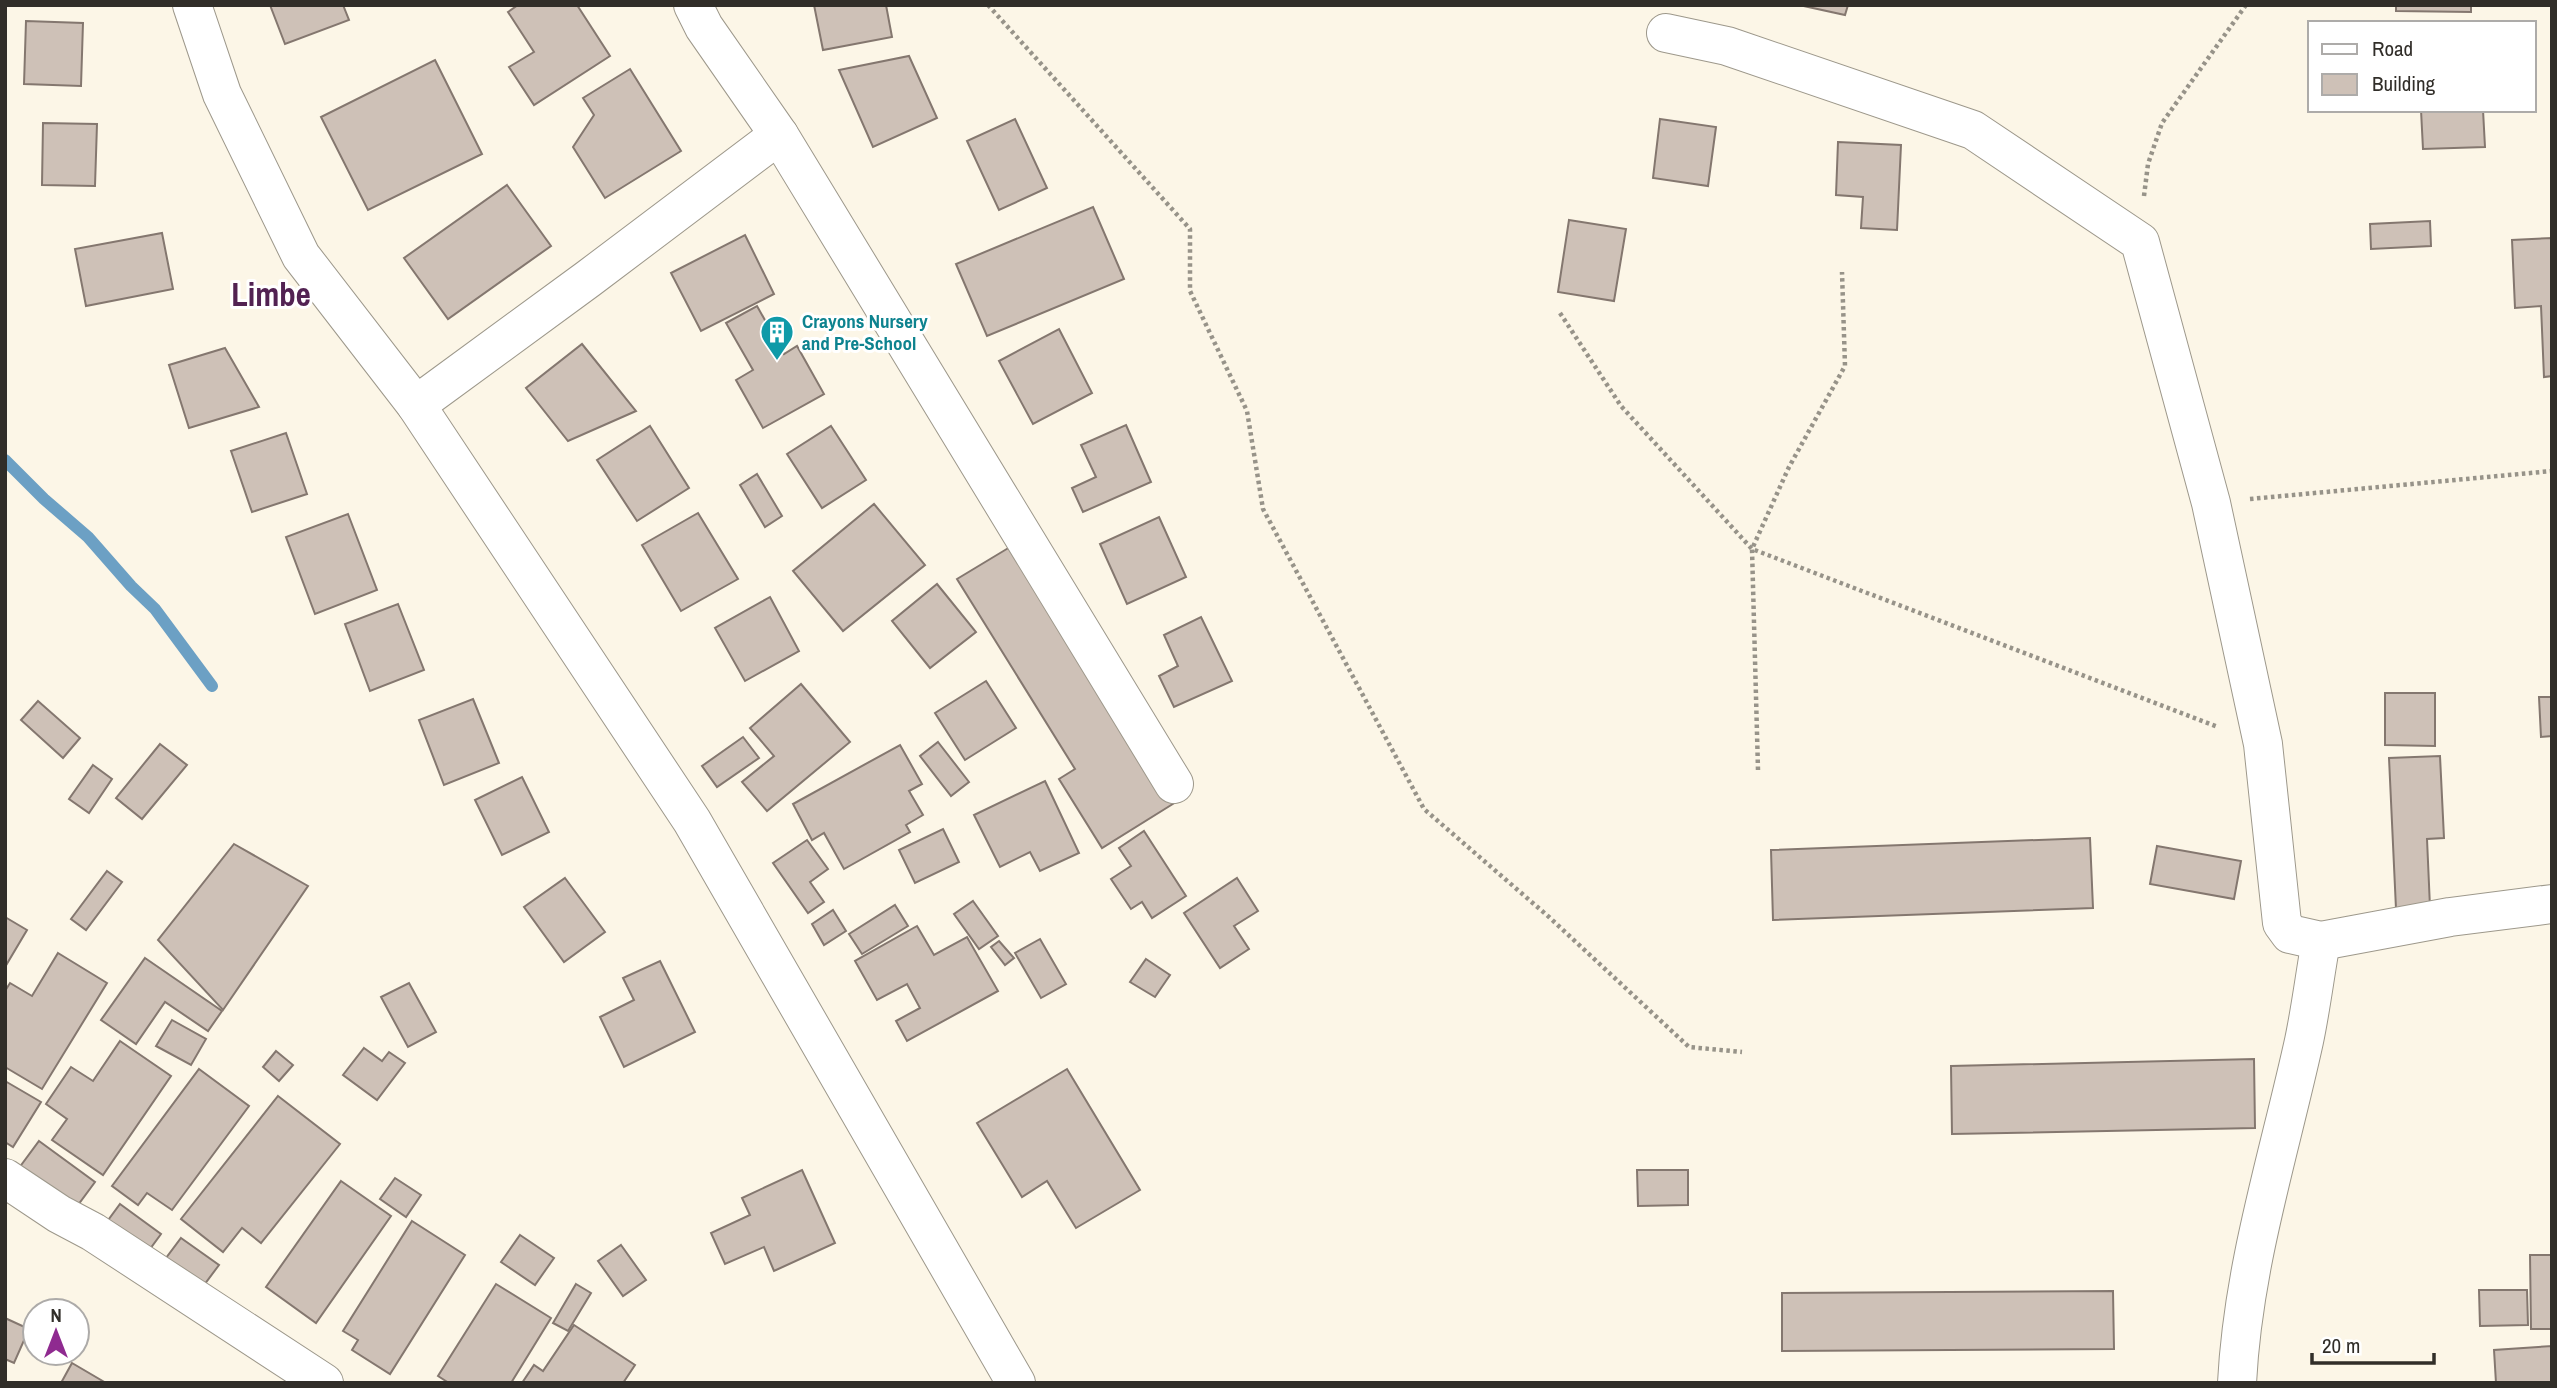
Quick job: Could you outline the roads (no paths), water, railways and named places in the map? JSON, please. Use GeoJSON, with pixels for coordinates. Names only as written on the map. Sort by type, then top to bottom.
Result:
{"type":"FeatureCollection","features":[{"type":"Feature","properties":{"kind":"street"},"geometry":{"type":"LineString","coordinates":[[192,5],[222,94],[301,256],[415,405],[692,821],[1016,1383]]}},
{"type":"Feature","properties":{"kind":"street"},"geometry":{"type":"LineString","coordinates":[[693,5],[704,27],[779,135],[1174,784]]}},
{"type":"Feature","properties":{"kind":"street"},"geometry":{"type":"LineString","coordinates":[[1666,33],[1727,46],[1973,130],[2140,242],[2211,503],[2263,744],[2282,923],[2290,934],[2321,940],[2552,904]]}},
{"type":"Feature","properties":{"kind":"street"},"geometry":{"type":"LineString","coordinates":[[415,405],[779,135]]}},
{"type":"Feature","properties":{"kind":"street"},"geometry":{"type":"LineString","coordinates":[[2237,1383],[2240,1337],[2255,1243],[2304,1040],[2321,940]]}},
{"type":"Feature","properties":{"kind":"street"},"geometry":{"type":"LineString","coordinates":[[5,1178],[59,1214],[93,1232],[324,1383]]}},
{"type":"Feature","properties":{"kind":"waterway"},"geometry":{"type":"LineString","coordinates":[[5,460],[88,537],[155,609],[212,686]]}},
{"type":"Feature","properties":{"kind":"place","name":"Crayons Nursery and Pre-School"},"geometry":{"type":"Point","coordinates":[777,362]}},
{"type":"Feature","properties":{"kind":"district","name":"Limbe"},"geometry":{"type":"Point","coordinates":[271,294]}}]}
